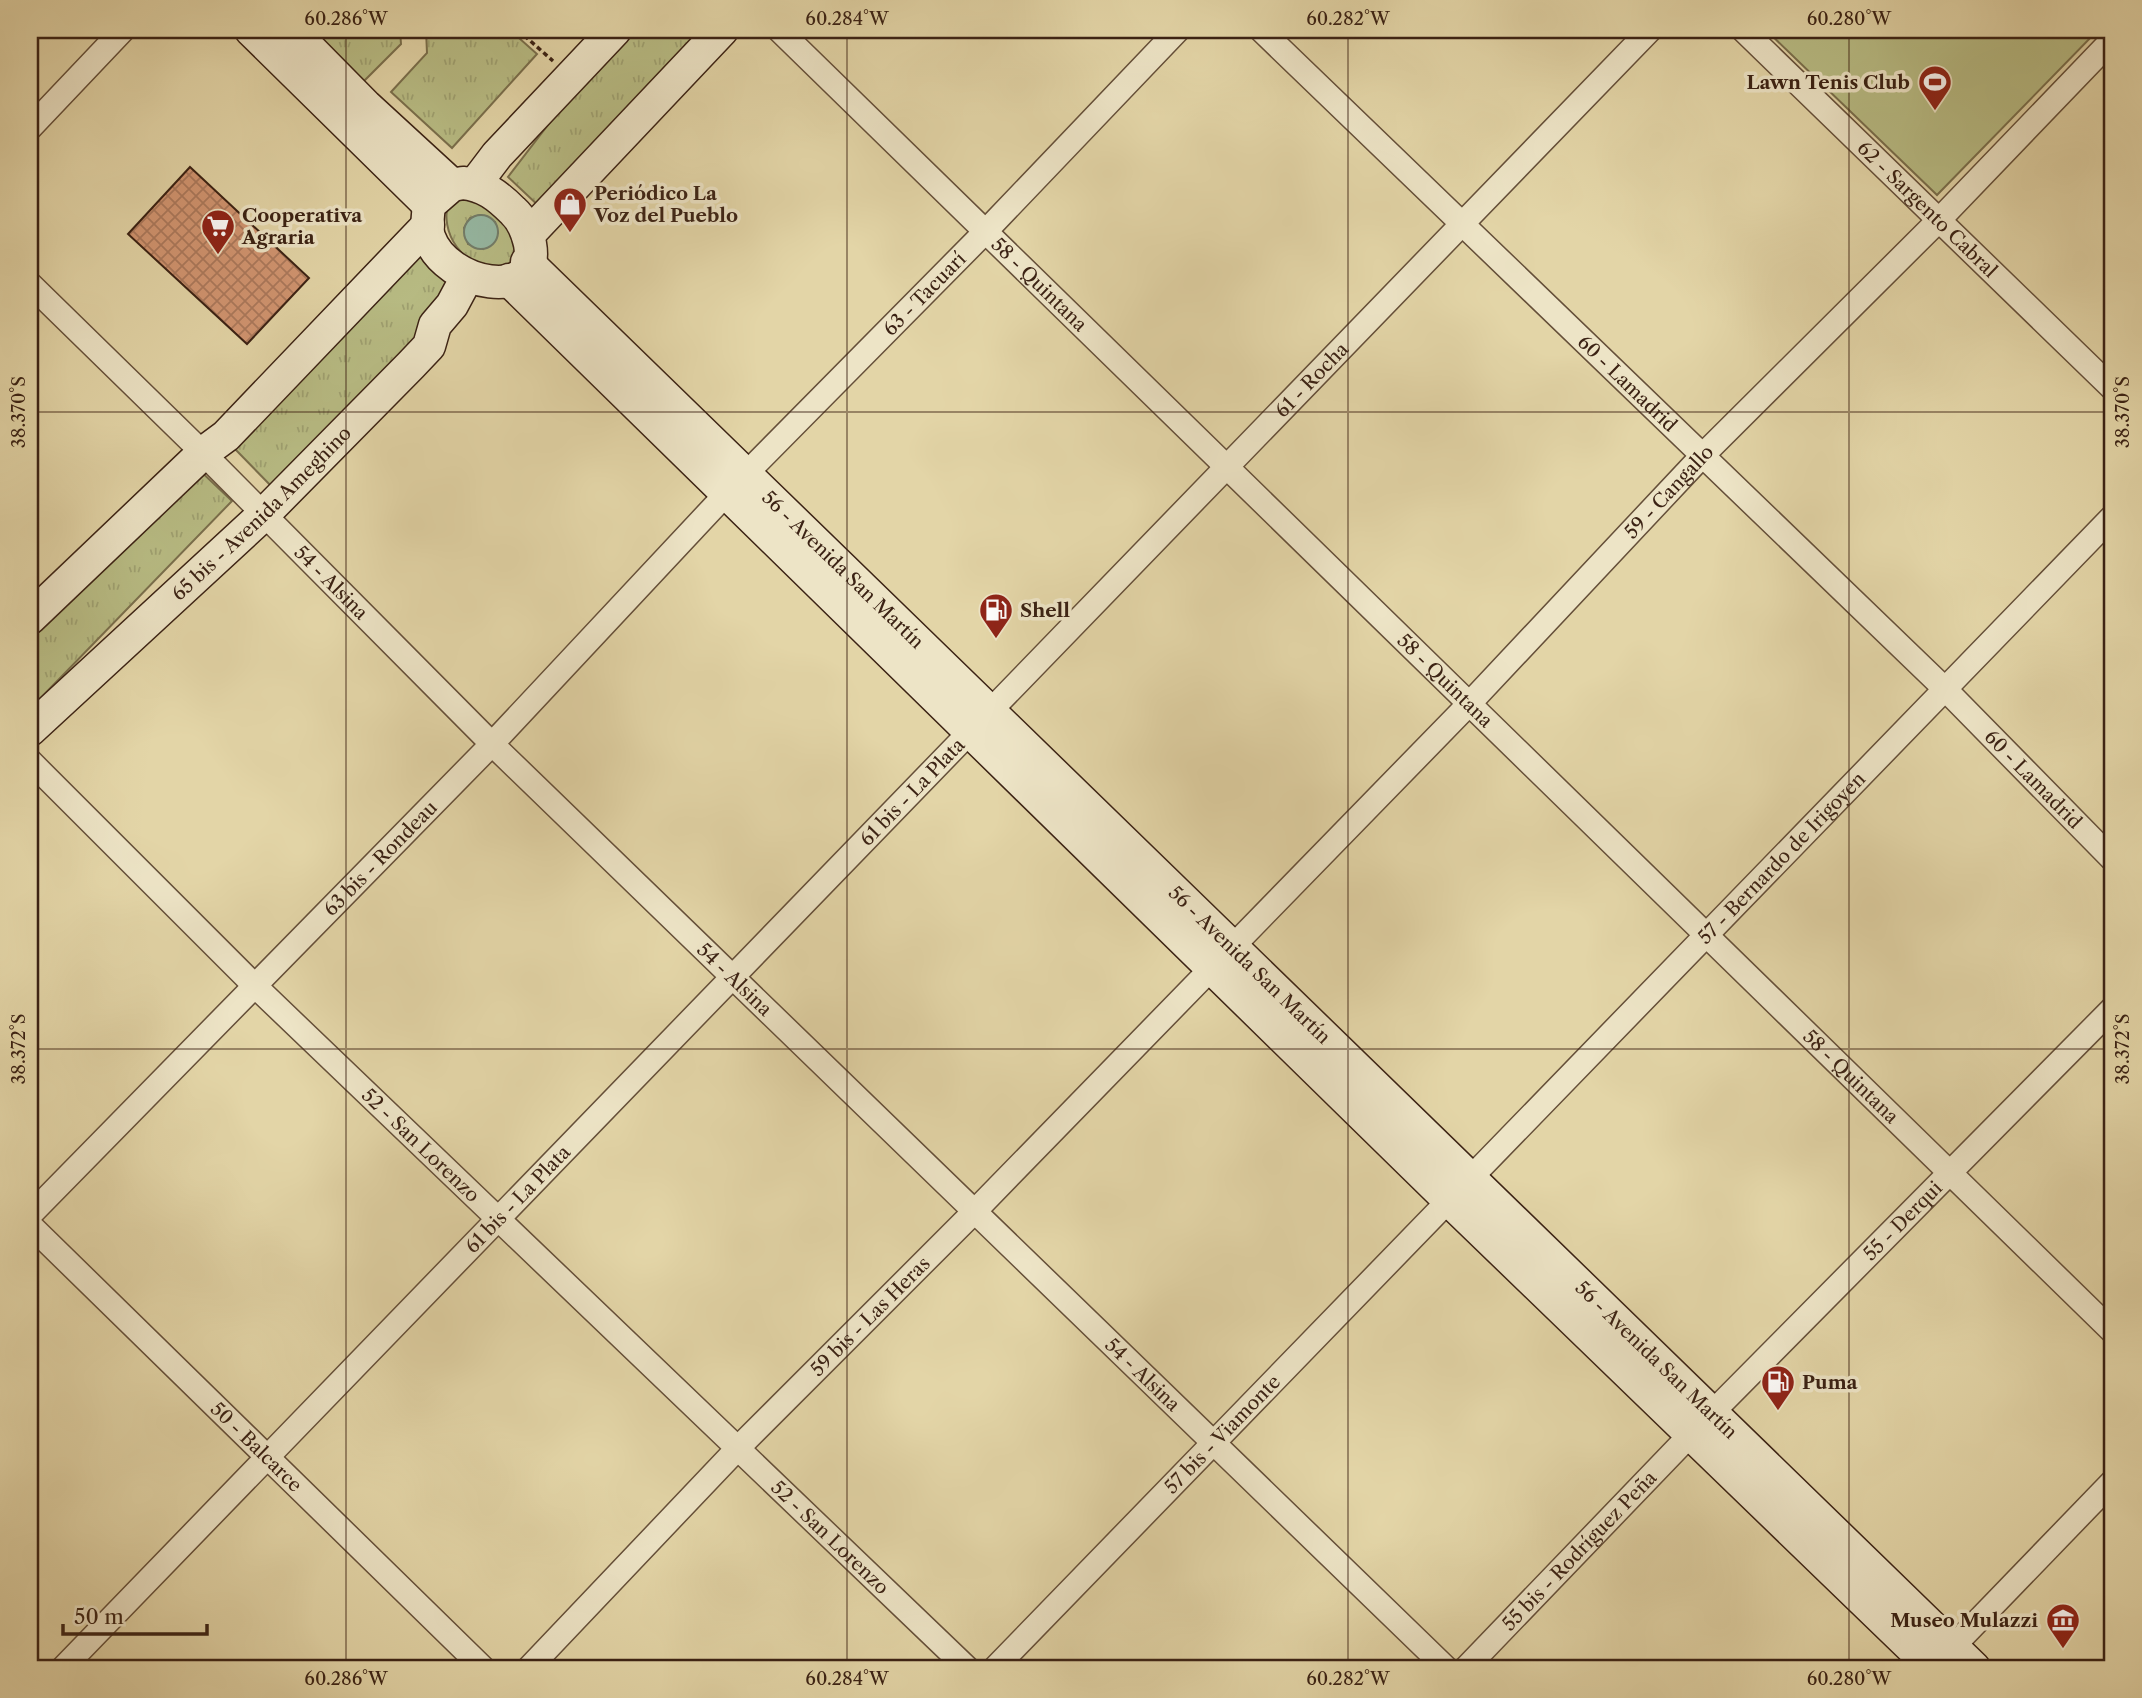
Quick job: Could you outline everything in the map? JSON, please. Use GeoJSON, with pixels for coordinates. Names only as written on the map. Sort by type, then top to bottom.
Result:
{"type":"FeatureCollection","features":[{"type":"Feature","properties":{"kind":"main road"},"geometry":{"type":"LineString","coordinates":[[251,30],[446,200]]}},
{"type":"Feature","properties":{"kind":"main road"},"geometry":{"type":"LineString","coordinates":[[291,30],[366,106],[446,200]]}},
{"type":"Feature","properties":{"kind":"main road"},"geometry":{"type":"LineString","coordinates":[[30,618],[203,453],[226,436],[446,200],[497,155],[615,30]]}},
{"type":"Feature","properties":{"kind":"main road"},"geometry":{"type":"LineString","coordinates":[[446,200],[428,235],[449,266],[467,277],[487,282],[522,259],[722,30]]}},
{"type":"Feature","properties":{"kind":"main road"},"geometry":{"type":"LineString","coordinates":[[446,200],[492,191],[518,216],[522,259]]}},
{"type":"Feature","properties":{"kind":"main road","name":"56 - Avenida San Martín"},"geometry":{"type":"LineString","coordinates":[[522,259],[736,484],[1459,1189],[1704,1423],[1945,1664]]}},
{"type":"Feature","properties":{"kind":"main road","name":"65 bis - Avenida Ameghino"},"geometry":{"type":"LineString","coordinates":[[30,730],[262,515],[429,346],[435,325],[452,305],[467,277]]}},
{"type":"Feature","properties":{"kind":"street"},"geometry":{"type":"LineString","coordinates":[[30,128],[123,30]]}},
{"type":"Feature","properties":{"kind":"street","name":"58 - Quintana"},"geometry":{"type":"LineString","coordinates":[[779,30],[2112,1331]]}},
{"type":"Feature","properties":{"kind":"street","name":"63 - Tacuarí"},"geometry":{"type":"LineString","coordinates":[[736,484],[985,232],[1178,30]]}},
{"type":"Feature","properties":{"kind":"street","name":"60 - Lamadrid"},"geometry":{"type":"LineString","coordinates":[[1261,30],[1947,690],[2112,859]]}},
{"type":"Feature","properties":{"kind":"street","name":"61 - Rocha"},"geometry":{"type":"LineString","coordinates":[[982,722],[1650,30]]}},
{"type":"Feature","properties":{"kind":"street","name":"62 - Sargento Cabral"},"geometry":{"type":"LineString","coordinates":[[1743,30],[2112,388]]}},
{"type":"Feature","properties":{"kind":"street","name":"59 - Cangallo"},"geometry":{"type":"LineString","coordinates":[[1221,956],[1469,704],[1702,456],[1940,219],[2112,40]]}},
{"type":"Feature","properties":{"kind":"street","name":"54 - Alsina"},"geometry":{"type":"LineString","coordinates":[[30,284],[203,453],[492,744],[1446,1668]]}},
{"type":"Feature","properties":{"kind":"street","name":"63 bis - Rondeau"},"geometry":{"type":"LineString","coordinates":[[30,1215],[492,744],[736,484]]}},
{"type":"Feature","properties":{"kind":"street","name":"57 - Bernardo de Irigoyen"},"geometry":{"type":"LineString","coordinates":[[1459,1189],[1947,690],[2112,517]]}},
{"type":"Feature","properties":{"kind":"street","name":"61 bis - La Plata"},"geometry":{"type":"LineString","coordinates":[[63,1668],[499,1216],[982,722]]}},
{"type":"Feature","properties":{"kind":"street","name":"52 - San Lorenzo"},"geometry":{"type":"LineString","coordinates":[[30,761],[254,985],[499,1216],[967,1668]]}},
{"type":"Feature","properties":{"kind":"street","name":"59 bis - Las Heras"},"geometry":{"type":"LineString","coordinates":[[529,1668],[739,1447],[974,1212],[1221,956]]}},
{"type":"Feature","properties":{"kind":"street","name":"55 - Derqui"},"geometry":{"type":"LineString","coordinates":[[1704,1423],[2112,1009]]}},
{"type":"Feature","properties":{"kind":"street","name":"57 bis - Viamonte"},"geometry":{"type":"LineString","coordinates":[[995,1668],[1215,1444],[1459,1189]]}},
{"type":"Feature","properties":{"kind":"street","name":"50 - Balcarce"},"geometry":{"type":"LineString","coordinates":[[30,1225],[266,1459],[483,1668]]}},
{"type":"Feature","properties":{"kind":"street","name":"55 bis - Rodríguez Peña"},"geometry":{"type":"LineString","coordinates":[[1466,1668],[1704,1423]]}},
{"type":"Feature","properties":{"kind":"street"},"geometry":{"type":"LineString","coordinates":[[1945,1664],[2112,1482]]}},
{"type":"Feature","properties":{"kind":"path"},"geometry":{"type":"LineString","coordinates":[[518,30],[570,77]]}},
{"type":"Feature","properties":{"kind":"green space"},"geometry":{"type":"Polygon","coordinates":[[[312,30],[400,30],[401,44],[364,81],[312,30]]]}},
{"type":"Feature","properties":{"kind":"green space"},"geometry":{"type":"Polygon","coordinates":[[[426,30],[510,30],[537,54],[452,148],[391,92],[427,53],[426,30]]]}},
{"type":"Feature","properties":{"kind":"green space"},"geometry":{"type":"Polygon","coordinates":[[[621,30],[699,30],[706,36],[542,209],[508,177],[621,30]]]}},
{"type":"Feature","properties":{"kind":"green space","name":"Lawn Tenis Club"},"geometry":{"type":"Polygon","coordinates":[[[1766,30],[2098,30],[1937,195],[1766,30]]]}},
{"type":"Feature","properties":{"kind":"green space"},"geometry":{"type":"Polygon","coordinates":[[[468,194],[507,217],[520,259],[502,267],[487,266],[465,256],[457,247],[447,225],[449,200],[468,194]],[[480,215],[470,218],[464,228],[468,244],[483,249],[498,233],[495,222],[480,215]]]}},
{"type":"Feature","properties":{"kind":"green space"},"geometry":{"type":"Polygon","coordinates":[[[422,251],[460,274],[418,346],[276,491],[233,447],[422,251]]]}},
{"type":"Feature","properties":{"kind":"green space"},"geometry":{"type":"Polygon","coordinates":[[[193,464],[232,501],[30,709],[30,631],[193,464]]]}},
{"type":"Feature","properties":{"kind":"shaded area"},"geometry":{"type":"Polygon","coordinates":[[[481,215],[493,220],[498,232],[493,244],[481,249],[469,244],[464,232],[469,220],[481,215]]]}},
{"type":"Feature","properties":{"kind":"building","name":"Cooperativa Agraria"},"geometry":{"type":"Polygon","coordinates":[[[190,167],[309,278],[247,344],[128,234],[190,167]]]}},
{"type":"Feature","properties":{"kind":"place","name":"Lawn Tenis Club"},"geometry":{"type":"Point","coordinates":[1935,112]}},
{"type":"Feature","properties":{"kind":"place","name":"Periódico La Voz del Pueblo"},"geometry":{"type":"Point","coordinates":[570,234]}},
{"type":"Feature","properties":{"kind":"place","name":"Cooperativa Agraria"},"geometry":{"type":"Point","coordinates":[218,256]}},
{"type":"Feature","properties":{"kind":"place","name":"Shell"},"geometry":{"type":"Point","coordinates":[996,640]}},
{"type":"Feature","properties":{"kind":"place","name":"Puma"},"geometry":{"type":"Point","coordinates":[1778,1412]}},
{"type":"Feature","properties":{"kind":"place","name":"Museo Mulazzi"},"geometry":{"type":"Point","coordinates":[2063,1650]}}]}
